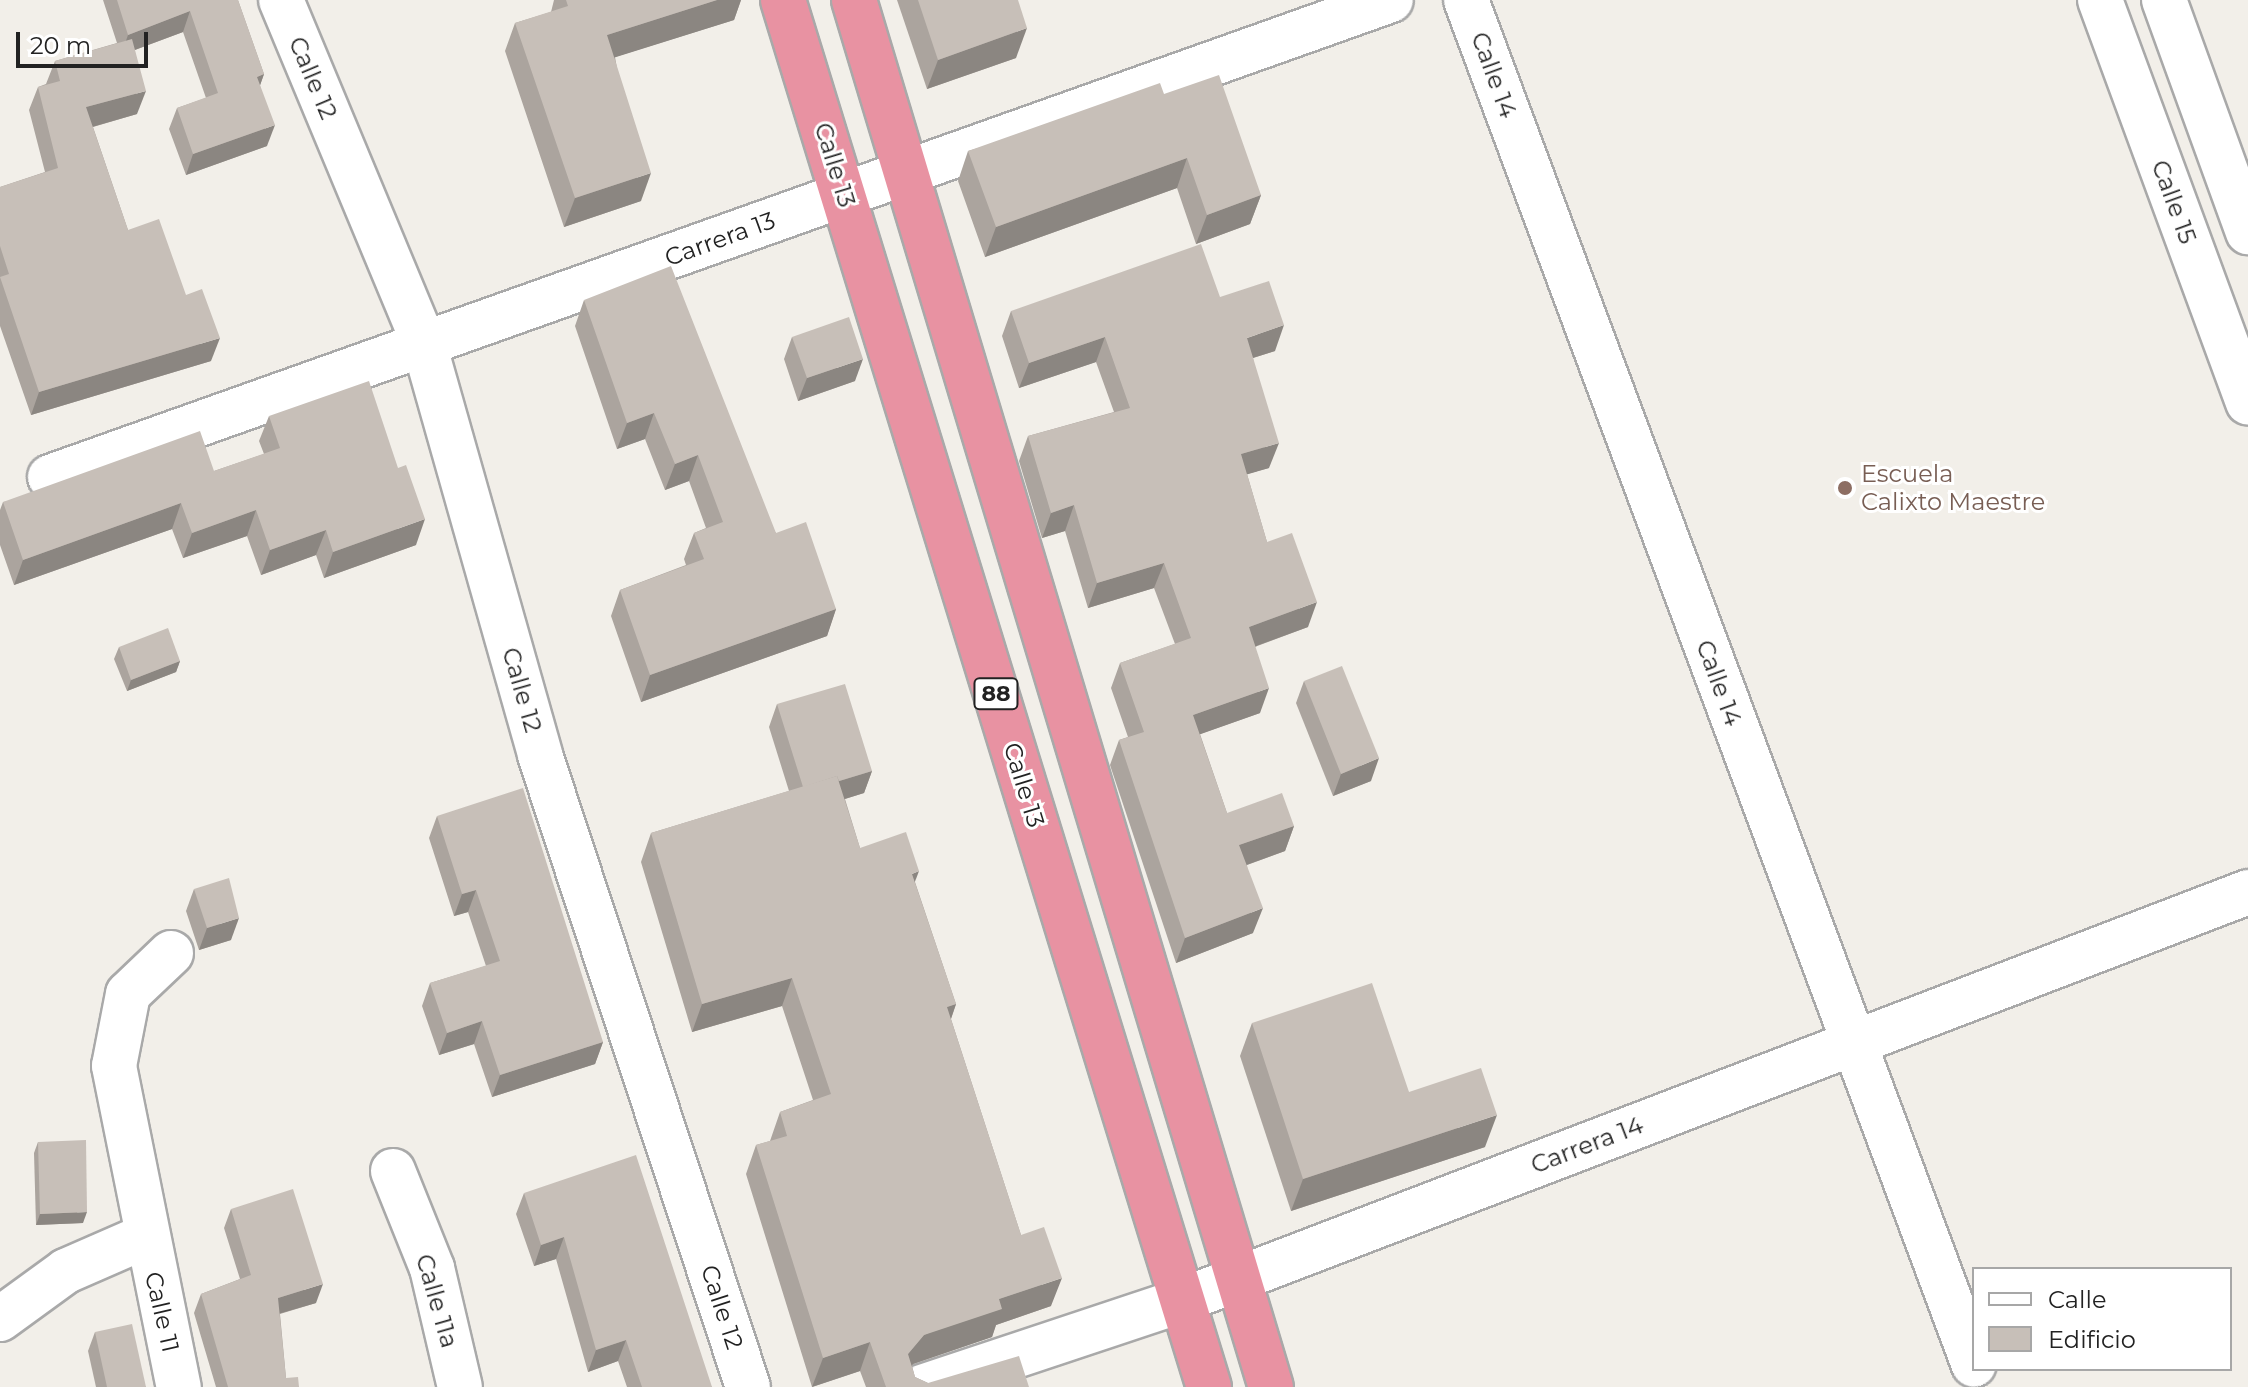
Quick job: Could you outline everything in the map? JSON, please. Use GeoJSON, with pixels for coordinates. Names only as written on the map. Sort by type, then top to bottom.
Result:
{"type":"FeatureCollection","features":[{"type":"Feature","properties":{"kind":"highway","name":"Calle 13"},"geometry":{"type":"LineString","coordinates":[[783,0],[1180,1301],[1209,1387]]}},
{"type":"Feature","properties":{"kind":"highway"},"geometry":{"type":"LineString","coordinates":[[854,0],[911,171],[1235,1280],[1271,1387]]}},
{"type":"Feature","properties":{"kind":"street","name":"Calle 12"},"geometry":{"type":"LineString","coordinates":[[281,0],[424,344],[540,755],[748,1387]]}},
{"type":"Feature","properties":{"kind":"street","name":"Carrera 13"},"geometry":{"type":"LineString","coordinates":[[50,477],[1391,0]]}},
{"type":"Feature","properties":{"kind":"street","name":"Calle 14"},"geometry":{"type":"LineString","coordinates":[[1466,0],[1852,1044],[1972,1359]]}},
{"type":"Feature","properties":{"kind":"street","name":"Calle 15"},"geometry":{"type":"LineString","coordinates":[[2100,0],[2248,403]]}},
{"type":"Feature","properties":{"kind":"street"},"geometry":{"type":"LineString","coordinates":[[2164,0],[2248,232]]}},
{"type":"Feature","properties":{"kind":"street","name":"Carrera 14"},"geometry":{"type":"LineString","coordinates":[[922,1387],[1180,1301],[2248,892]]}},
{"type":"Feature","properties":{"kind":"street","name":"Calle 11"},"geometry":{"type":"LineString","coordinates":[[171,953],[128,994],[114,1066],[144,1237],[179,1387]]}},
{"type":"Feature","properties":{"kind":"street","name":"Calle 11a"},"geometry":{"type":"LineString","coordinates":[[393,1171],[432,1268],[460,1387]]}},
{"type":"Feature","properties":{"kind":"street"},"geometry":{"type":"LineString","coordinates":[[0,1319],[66,1271],[144,1237]]}},
{"type":"Feature","properties":{"kind":"building"},"geometry":{"type":"Polygon","coordinates":[[[117,0],[238,0],[264,74],[257,77],[275,125],[193,154],[177,108],[218,93],[190,11],[128,35],[117,0]]]}},
{"type":"Feature","properties":{"kind":"building"},"geometry":{"type":"Polygon","coordinates":[[[566,0],[717,0],[607,35],[651,173],[575,198],[515,23],[568,6],[566,0]]]}},
{"type":"Feature","properties":{"kind":"building"},"geometry":{"type":"Polygon","coordinates":[[[918,0],[1018,0],[1027,28],[938,60],[918,0]]]}},
{"type":"Feature","properties":{"kind":"building"},"geometry":{"type":"Polygon","coordinates":[[[132,39],[146,91],[86,107],[128,230],[159,219],[186,295],[202,289],[220,338],[39,392],[0,277],[9,274],[0,246],[0,187],[58,168],[38,87],[60,81],[55,61],[132,39]]]}},
{"type":"Feature","properties":{"kind":"building"},"geometry":{"type":"Polygon","coordinates":[[[1219,75],[1261,195],[1207,215],[1187,158],[996,227],[968,151],[1160,83],[1164,94],[1219,75]]]}},
{"type":"Feature","properties":{"kind":"building"},"geometry":{"type":"Polygon","coordinates":[[[1201,244],[1220,297],[1269,281],[1284,325],[1247,338],[1279,443],[1241,454],[1267,542],[1292,533],[1317,602],[1249,627],[1269,688],[1193,715],[1227,813],[1282,793],[1294,826],[1239,845],[1263,908],[1185,938],[1119,740],[1144,732],[1120,663],[1191,638],[1164,563],[1097,583],[1074,505],[1051,513],[1028,436],[1130,408],[1105,337],[1029,363],[1011,311],[1201,244]]]}},
{"type":"Feature","properties":{"kind":"building"},"geometry":{"type":"Polygon","coordinates":[[[671,266],[776,533],[806,522],[836,609],[650,675],[620,590],[704,559],[694,533],[723,522],[698,455],[675,464],[654,413],[627,423],[584,300],[671,266]]]}},
{"type":"Feature","properties":{"kind":"building"},"geometry":{"type":"Polygon","coordinates":[[[849,317],[863,359],[807,378],[792,337],[849,317]]]}},
{"type":"Feature","properties":{"kind":"building"},"geometry":{"type":"Polygon","coordinates":[[[369,381],[398,468],[406,465],[425,519],[333,552],[326,530],[270,550],[256,510],[192,533],[181,503],[23,560],[3,502],[200,431],[214,471],[280,448],[269,416],[369,381]]]}},
{"type":"Feature","properties":{"kind":"building"},"geometry":{"type":"Polygon","coordinates":[[[168,628],[180,661],[131,680],[119,647],[168,628]]]}},
{"type":"Feature","properties":{"kind":"building"},"geometry":{"type":"Polygon","coordinates":[[[1342,666],[1379,758],[1341,774],[1304,681],[1342,666]]]}},
{"type":"Feature","properties":{"kind":"building"},"geometry":{"type":"Polygon","coordinates":[[[845,684],[872,771],[839,781],[837,776],[803,787],[777,704],[845,684]]]}},
{"type":"Feature","properties":{"kind":"building"},"geometry":{"type":"Polygon","coordinates":[[[837,776],[860,848],[906,832],[919,871],[912,874],[956,1004],[947,1007],[1021,1235],[1044,1227],[1062,1278],[999,1299],[1002,1309],[924,1335],[908,1354],[915,1377],[928,1383],[1019,1356],[1029,1387],[886,1387],[870,1342],[823,1358],[756,1145],[787,1136],[780,1112],[831,1094],[792,978],[702,1004],[651,833],[837,776]]]}},
{"type":"Feature","properties":{"kind":"building"},"geometry":{"type":"Polygon","coordinates":[[[523,788],[603,1042],[500,1075],[482,1021],[447,1033],[430,983],[500,961],[476,890],[462,894],[437,816],[523,788]]]}},
{"type":"Feature","properties":{"kind":"building"},"geometry":{"type":"Polygon","coordinates":[[[229,878],[239,918],[207,928],[194,889],[229,878]]]}},
{"type":"Feature","properties":{"kind":"building"},"geometry":{"type":"Polygon","coordinates":[[[1372,983],[1409,1092],[1481,1068],[1497,1115],[1303,1179],[1252,1023],[1372,983]]]}},
{"type":"Feature","properties":{"kind":"building"},"geometry":{"type":"Polygon","coordinates":[[[86,1140],[87,1212],[40,1214],[38,1142],[86,1140]]]}},
{"type":"Feature","properties":{"kind":"building"},"geometry":{"type":"Polygon","coordinates":[[[636,1155],[712,1387],[642,1387],[626,1340],[596,1350],[564,1237],[541,1245],[524,1193],[636,1155]]]}},
{"type":"Feature","properties":{"kind":"building"},"geometry":{"type":"Polygon","coordinates":[[[293,1189],[323,1284],[278,1298],[286,1378],[298,1377],[299,1387],[228,1387],[201,1294],[251,1275],[231,1209],[293,1189]]]}},
{"type":"Feature","properties":{"kind":"building"},"geometry":{"type":"Polygon","coordinates":[[[132,1324],[146,1387],[107,1387],[95,1332],[132,1324]]]}},
{"type":"Feature","properties":{"kind":"place","name":"Escuela Calixto Maestre"},"geometry":{"type":"Point","coordinates":[1845,488]}}]}
